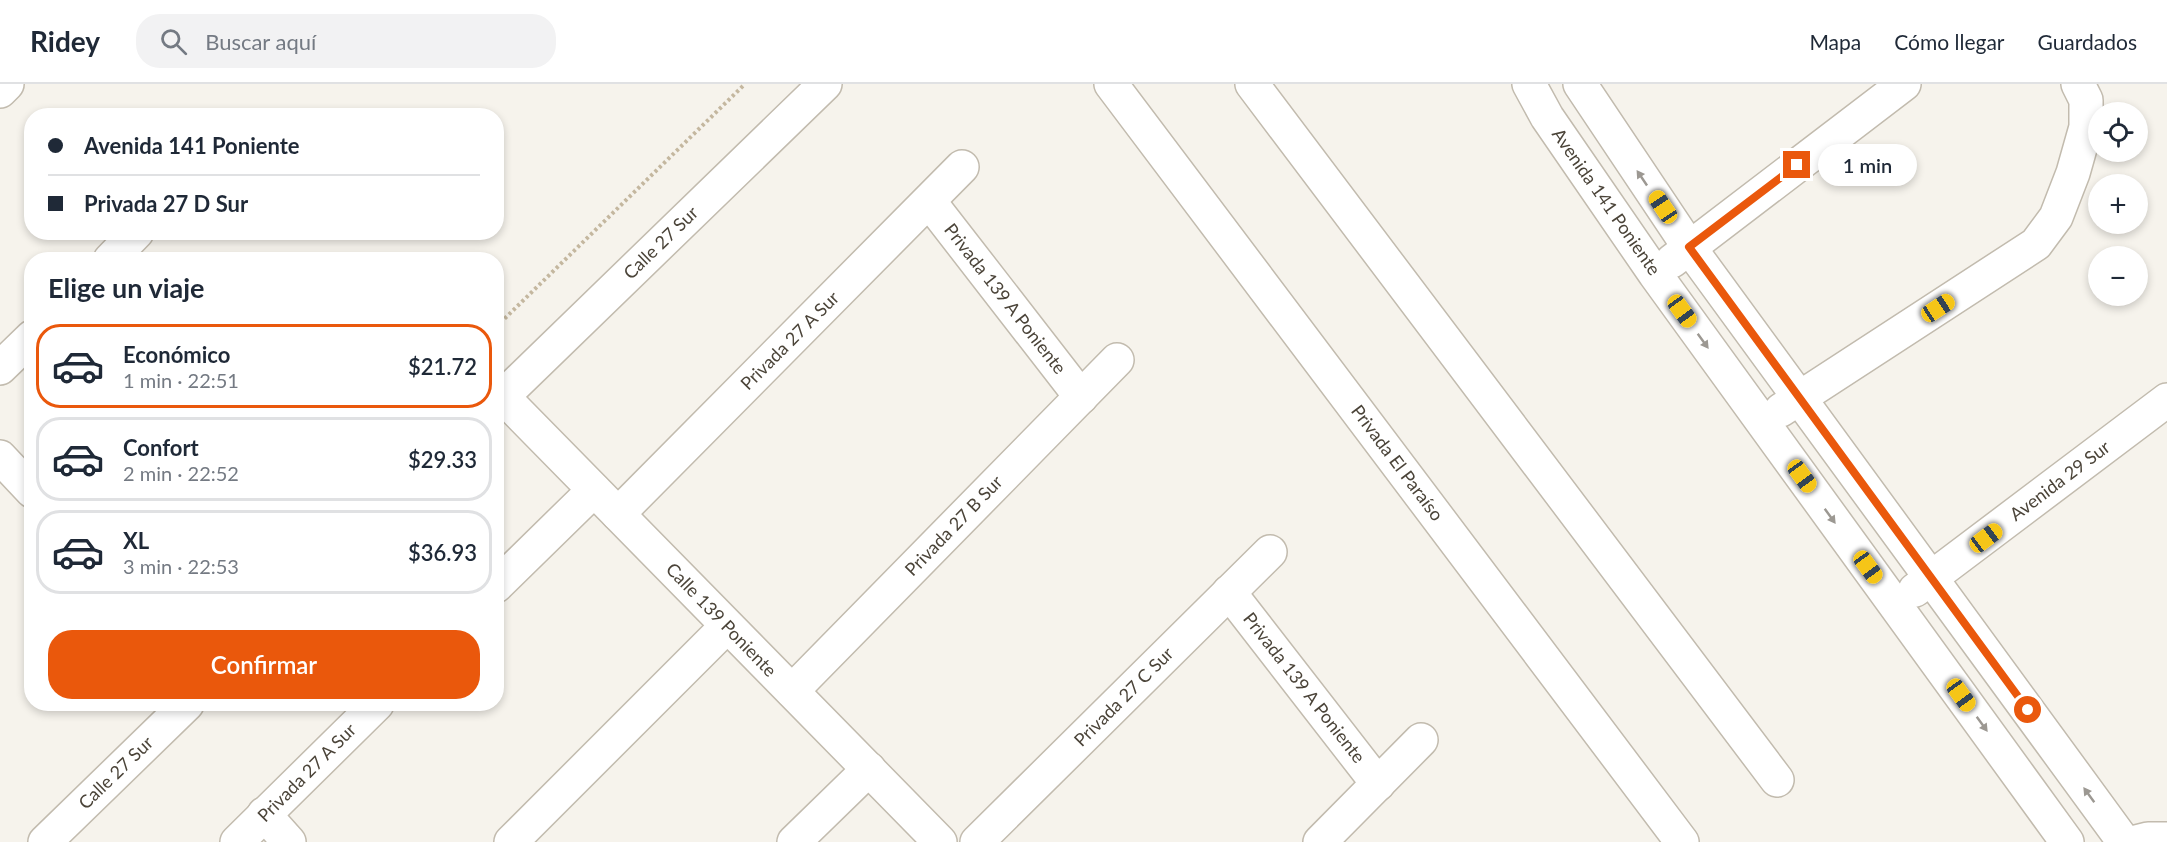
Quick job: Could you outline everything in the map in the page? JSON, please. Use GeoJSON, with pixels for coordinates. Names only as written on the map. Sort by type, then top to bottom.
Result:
{"type":"FeatureCollection","features":[{"type":"Feature","properties":{"kind":"street"},"geometry":{"type":"LineString","coordinates":[[0,91],[7,84]]}},
{"type":"Feature","properties":{"kind":"street","name":"Calle 27 Sur"},"geometry":{"type":"LineString","coordinates":[[504,396],[825,84]]}},
{"type":"Feature","properties":{"kind":"street","name":"Privada El Paraíso"},"geometry":{"type":"LineString","coordinates":[[1111,84],[1682,842]]}},
{"type":"Feature","properties":{"kind":"street"},"geometry":{"type":"LineString","coordinates":[[1252,84],[1777,780]]}},
{"type":"Feature","properties":{"kind":"street","name":"Avenida 141 Poniente"},"geometry":{"type":"LineString","coordinates":[[1529,84],[1547,117],[1655,274],[2067,842]]}},
{"type":"Feature","properties":{"kind":"street"},"geometry":{"type":"LineString","coordinates":[[1655,274],[1904,84]]}},
{"type":"Feature","properties":{"kind":"street"},"geometry":{"type":"LineString","coordinates":[[1762,422],[2036,244],[2056,217],[2073,173],[2086,126],[2086,100],[2078,84]]}},
{"type":"Feature","properties":{"kind":"street"},"geometry":{"type":"LineString","coordinates":[[1547,117],[1585,86],[1689,247],[2124,842]]}},
{"type":"Feature","properties":{"kind":"street","name":"Privada 27 A Sur"},"geometry":{"type":"LineString","coordinates":[[618,514],[962,167]]}},
{"type":"Feature","properties":{"kind":"street","name":"Privada 139 A Poniente"},"geometry":{"type":"LineString","coordinates":[[929,201],[1081,397]]}},
{"type":"Feature","properties":{"kind":"street"},"geometry":{"type":"LineString","coordinates":[[118,252],[129,240]]}},
{"type":"Feature","properties":{"kind":"street"},"geometry":{"type":"LineString","coordinates":[[0,368],[24,345]]}},
{"type":"Feature","properties":{"kind":"street","name":"Privada 27 B Sur"},"geometry":{"type":"LineString","coordinates":[[792,691],[1117,360]]}},
{"type":"Feature","properties":{"kind":"street","name":"Avenida 29 Sur"},"geometry":{"type":"LineString","coordinates":[[1894,604],[1932,579],[2167,400]]}},
{"type":"Feature","properties":{"kind":"street","name":"Calle 139 Poniente"},"geometry":{"type":"LineString","coordinates":[[504,404],[618,514],[940,842]]}},
{"type":"Feature","properties":{"kind":"street"},"geometry":{"type":"LineString","coordinates":[[0,457],[24,482]]}},
{"type":"Feature","properties":{"kind":"street"},"geometry":{"type":"LineString","coordinates":[[504,578],[594,490]]}},
{"type":"Feature","properties":{"kind":"street","name":"Privada 27 C Sur"},"geometry":{"type":"LineString","coordinates":[[977,842],[1270,552]]}},
{"type":"Feature","properties":{"kind":"street","name":"Privada 139 A Poniente"},"geometry":{"type":"LineString","coordinates":[[1229,592],[1378,784]]}},
{"type":"Feature","properties":{"kind":"street"},"geometry":{"type":"LineString","coordinates":[[511,842],[728,626]]}},
{"type":"Feature","properties":{"kind":"street","name":"Calle 27 Sur"},"geometry":{"type":"LineString","coordinates":[[45,842],[180,711]]}},
{"type":"Feature","properties":{"kind":"street","name":"Privada 27 A Sur"},"geometry":{"type":"LineString","coordinates":[[237,842],[370,711]]}},
{"type":"Feature","properties":{"kind":"street"},"geometry":{"type":"LineString","coordinates":[[1320,842],[1421,740]]}},
{"type":"Feature","properties":{"kind":"street"},"geometry":{"type":"LineString","coordinates":[[794,842],[869,769]]}},
{"type":"Feature","properties":{"kind":"street"},"geometry":{"type":"LineString","coordinates":[[264,814],[289,842]]}},
{"type":"Feature","properties":{"kind":"street"},"geometry":{"type":"LineString","coordinates":[[2136,842],[2148,839],[2167,839]]}},
{"type":"Feature","properties":{"kind":"path"},"geometry":{"type":"LineString","coordinates":[[504,319],[746,84]]}},
{"type":"Feature","properties":{"kind":"route"},"geometry":{"type":"LineString","coordinates":[[1797,165],[1689,247],[2028,710]]}}]}
